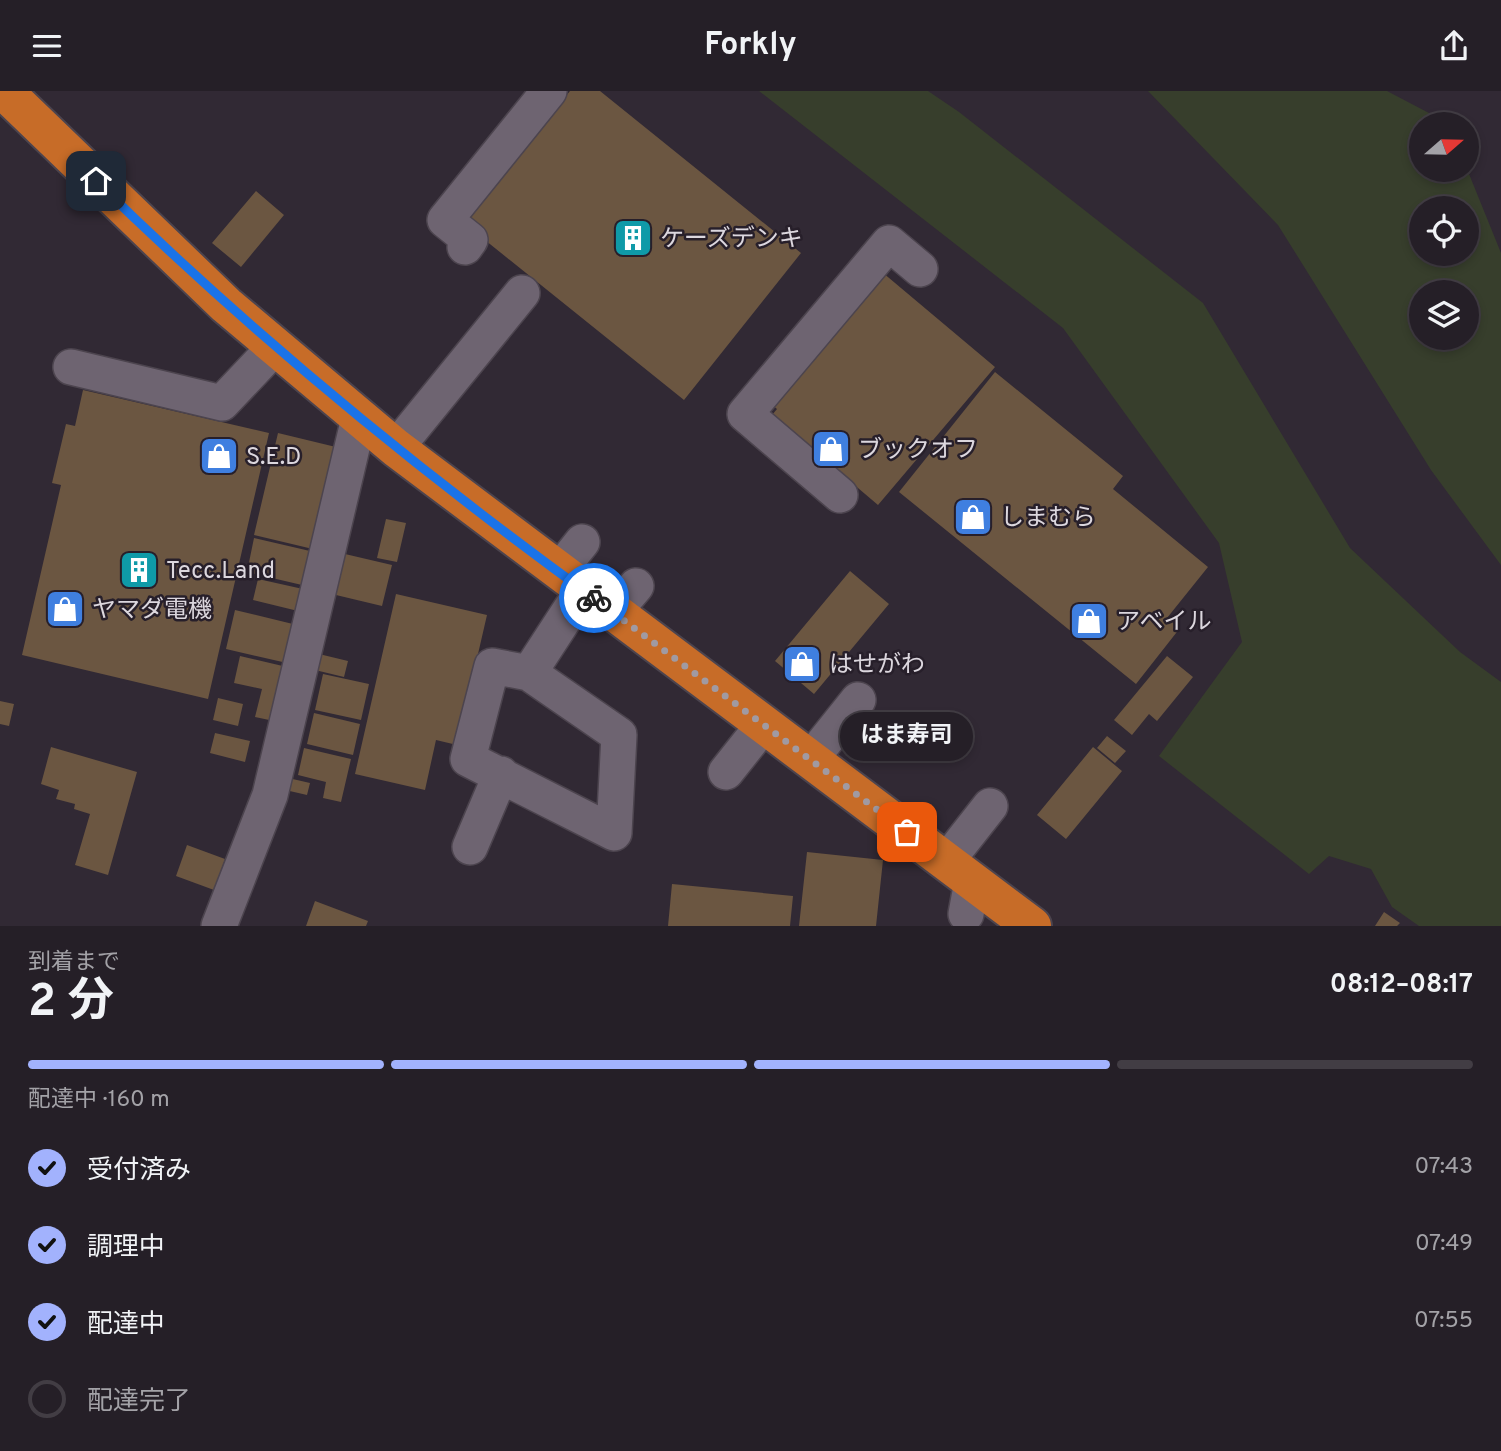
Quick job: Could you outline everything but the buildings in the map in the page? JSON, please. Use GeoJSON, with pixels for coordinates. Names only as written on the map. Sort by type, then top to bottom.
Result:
{"type":"FeatureCollection","features":[{"type":"Feature","properties":{"kind":"highway"},"geometry":{"type":"LineString","coordinates":[[4,91],[226,305],[359,418],[571,580],[625,599],[764,725],[810,759],[961,885],[1032,926]]}},
{"type":"Feature","properties":{"kind":"street"},"geometry":{"type":"LineString","coordinates":[[465,247],[470,240],[445,220],[549,91]]}},
{"type":"Feature","properties":{"kind":"street"},"geometry":{"type":"LineString","coordinates":[[840,495],[745,414],[889,243],[920,269]]}},
{"type":"Feature","properties":{"kind":"street"},"geometry":{"type":"LineString","coordinates":[[396,448],[522,293]]}},
{"type":"Feature","properties":{"kind":"street"},"geometry":{"type":"LineString","coordinates":[[71,367],[222,403],[275,347]]}},
{"type":"Feature","properties":{"kind":"street"},"geometry":{"type":"LineString","coordinates":[[219,926],[270,795],[359,418]]}},
{"type":"Feature","properties":{"kind":"street"},"geometry":{"type":"LineString","coordinates":[[529,673],[571,580],[582,542]]}},
{"type":"Feature","properties":{"kind":"street"},"geometry":{"type":"LineString","coordinates":[[492,666],[529,673],[619,735],[614,833],[468,759],[492,666]]}},
{"type":"Feature","properties":{"kind":"street"},"geometry":{"type":"LineString","coordinates":[[810,759],[858,700]]}},
{"type":"Feature","properties":{"kind":"street"},"geometry":{"type":"LineString","coordinates":[[726,772],[764,725]]}},
{"type":"Feature","properties":{"kind":"street"},"geometry":{"type":"LineString","coordinates":[[470,847],[501,774]]}},
{"type":"Feature","properties":{"kind":"street"},"geometry":{"type":"LineString","coordinates":[[961,885],[990,806]]}},
{"type":"Feature","properties":{"kind":"green space"},"geometry":{"type":"Polygon","coordinates":[[[759,91],[928,91],[959,112],[1203,303],[1350,548],[1460,652],[1501,682],[1501,926],[1419,926],[1392,907],[1371,869],[1329,856],[1309,874],[1159,756],[1242,642],[1219,543],[1063,328],[759,91]]]}},
{"type":"Feature","properties":{"kind":"green space"},"geometry":{"type":"Polygon","coordinates":[[[1148,91],[1387,91],[1427,112],[1409,112],[1409,182],[1472,182],[1478,196],[1409,196],[1409,266],[1479,266],[1479,199],[1501,253],[1501,565],[1431,470],[1278,225],[1148,91]]]}},
{"type":"Feature","properties":{"kind":"way so far"},"geometry":{"type":"LineString","coordinates":[[594,598],[907,832]]}},
{"type":"Feature","properties":{"kind":"place","name":"ケーズデンキ"},"geometry":{"type":"Point","coordinates":[633,238]}},
{"type":"Feature","properties":{"kind":"place","name":"ブックオフ"},"geometry":{"type":"Point","coordinates":[831,449]}},
{"type":"Feature","properties":{"kind":"place","name":"S.E.D"},"geometry":{"type":"Point","coordinates":[219,456]}},
{"type":"Feature","properties":{"kind":"place","name":"しまむら"},"geometry":{"type":"Point","coordinates":[973,517]}},
{"type":"Feature","properties":{"kind":"place","name":"Tecc.Land"},"geometry":{"type":"Point","coordinates":[139,570]}},
{"type":"Feature","properties":{"kind":"place","name":"ヤマダ電機"},"geometry":{"type":"Point","coordinates":[65,609]}},
{"type":"Feature","properties":{"kind":"place","name":"アベイル"},"geometry":{"type":"Point","coordinates":[1089,621]}},
{"type":"Feature","properties":{"kind":"place","name":"はせがわ"},"geometry":{"type":"Point","coordinates":[802,664]}},
{"type":"Feature","properties":{"kind":"place","name":"はま寿司"},"geometry":{"type":"Point","coordinates":[907,832]}},
{"type":"Feature","properties":{"kind":"route"},"geometry":{"type":"LineString","coordinates":[[96,181],[226,305],[359,418],[594,598]]}}]}
